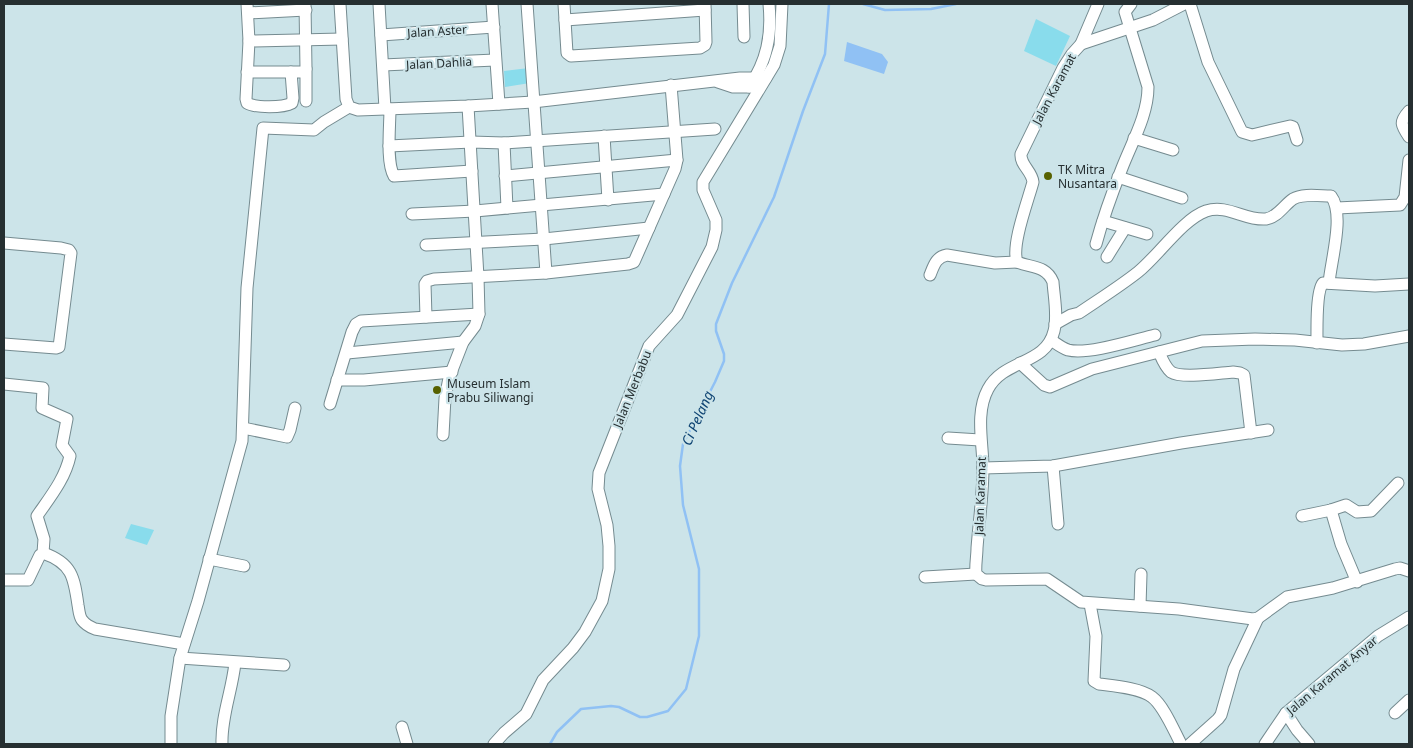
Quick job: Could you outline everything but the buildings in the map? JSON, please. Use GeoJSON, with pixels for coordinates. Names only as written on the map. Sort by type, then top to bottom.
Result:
{"type":"FeatureCollection","features":[{"type":"Feature","properties":{"kind":"street"},"geometry":{"type":"LineString","coordinates":[[340,4],[346,99],[349,107]]}},
{"type":"Feature","properties":{"kind":"street"},"geometry":{"type":"LineString","coordinates":[[379,4],[392,174],[396,177],[472,171]]}},
{"type":"Feature","properties":{"kind":"street"},"geometry":{"type":"LineString","coordinates":[[492,4],[499,104]]}},
{"type":"Feature","properties":{"kind":"street"},"geometry":{"type":"LineString","coordinates":[[527,4],[546,273]]}},
{"type":"Feature","properties":{"kind":"street"},"geometry":{"type":"LineString","coordinates":[[564,4],[567,53],[569,55],[690,49],[700,48],[705,45],[705,7],[565,20]]}},
{"type":"Feature","properties":{"kind":"street"},"geometry":{"type":"LineString","coordinates":[[743,4],[744,37]]}},
{"type":"Feature","properties":{"kind":"street"},"geometry":{"type":"LineString","coordinates":[[171,744],[171,716],[180,658],[196,609],[242,441],[247,288],[263,128],[314,130],[349,107],[358,110],[468,106],[534,102],[671,85],[716,82],[733,87],[758,83],[768,48],[770,30],[769,4]]}},
{"type":"Feature","properties":{"kind":"street","name":"Jalan Merbabu"},"geometry":{"type":"LineString","coordinates":[[494,744],[526,714],[543,680],[573,648],[585,632],[602,601],[609,569],[609,546],[607,524],[598,488],[600,474],[649,346],[678,315],[712,247],[716,220],[704,190],[704,179],[758,83],[774,65],[778,54],[782,4]]}},
{"type":"Feature","properties":{"kind":"street"},"geometry":{"type":"LineString","coordinates":[[1081,44],[1098,4]]}},
{"type":"Feature","properties":{"kind":"street"},"geometry":{"type":"LineString","coordinates":[[1096,244],[1118,177],[1146,103],[1148,88],[1125,11],[1131,4]]}},
{"type":"Feature","properties":{"kind":"street"},"geometry":{"type":"LineString","coordinates":[[1081,44],[1153,20],[1184,4]]}},
{"type":"Feature","properties":{"kind":"street"},"geometry":{"type":"LineString","coordinates":[[1190,4],[1208,62],[1242,132],[1252,135],[1290,126],[1293,127],[1297,140]]}},
{"type":"Feature","properties":{"kind":"street"},"geometry":{"type":"LineString","coordinates":[[291,72],[292,103],[288,105],[267,106],[251,106],[247,103],[249,41],[247,9],[306,7],[306,100]]}},
{"type":"Feature","properties":{"kind":"street","name":"Jalan Aster"},"geometry":{"type":"LineString","coordinates":[[381,35],[494,27]]}},
{"type":"Feature","properties":{"kind":"street"},"geometry":{"type":"LineString","coordinates":[[249,41],[342,39]]}},
{"type":"Feature","properties":{"kind":"street","name":"Jalan Karamat"},"geometry":{"type":"LineString","coordinates":[[1017,262],[1015,251],[1033,179],[1021,161],[1021,154],[1067,62],[1081,44]]}},
{"type":"Feature","properties":{"kind":"street","name":"Jalan Dahlia"},"geometry":{"type":"LineString","coordinates":[[383,66],[495,60]]}},
{"type":"Feature","properties":{"kind":"street"},"geometry":{"type":"LineString","coordinates":[[247,72],[302,72],[306,70]]}},
{"type":"Feature","properties":{"kind":"street"},"geometry":{"type":"LineString","coordinates":[[426,317],[425,284],[427,281],[434,279],[546,273],[631,264],[634,262],[675,169],[677,160],[671,85]]}},
{"type":"Feature","properties":{"kind":"street"},"geometry":{"type":"LineString","coordinates":[[443,435],[445,398],[452,372],[463,342],[475,326],[479,314],[468,106]]}},
{"type":"Feature","properties":{"kind":"street"},"geometry":{"type":"LineString","coordinates":[[1409,111],[1402,118],[1402,124],[1409,137]]}},
{"type":"Feature","properties":{"kind":"street"},"geometry":{"type":"LineString","coordinates":[[1141,120],[1150,143]]}},
{"type":"Feature","properties":{"kind":"street"},"geometry":{"type":"LineString","coordinates":[[389,146],[471,142],[504,143],[676,130],[715,129]]}},
{"type":"Feature","properties":{"kind":"street"},"geometry":{"type":"LineString","coordinates":[[604,136],[608,200]]}},
{"type":"Feature","properties":{"kind":"street"},"geometry":{"type":"LineString","coordinates":[[1134,138],[1172,150]]}},
{"type":"Feature","properties":{"kind":"street"},"geometry":{"type":"LineString","coordinates":[[504,143],[507,208]]}},
{"type":"Feature","properties":{"kind":"street"},"geometry":{"type":"LineString","coordinates":[[505,176],[677,160]]}},
{"type":"Feature","properties":{"kind":"street"},"geometry":{"type":"LineString","coordinates":[[1337,208],[1400,205],[1405,197],[1409,160]]}},
{"type":"Feature","properties":{"kind":"street"},"geometry":{"type":"LineString","coordinates":[[1118,177],[1182,198]]}},
{"type":"Feature","properties":{"kind":"street"},"geometry":{"type":"LineString","coordinates":[[412,214],[475,211],[664,194]]}},
{"type":"Feature","properties":{"kind":"street"},"geometry":{"type":"LineString","coordinates":[[1055,324],[1078,313],[1138,272],[1188,222],[1206,211],[1224,209],[1266,219],[1274,217],[1294,198],[1301,196],[1331,196],[1336,203],[1335,245],[1329,283]]}},
{"type":"Feature","properties":{"kind":"street"},"geometry":{"type":"LineString","coordinates":[[1103,221],[1147,234]]}},
{"type":"Feature","properties":{"kind":"street"},"geometry":{"type":"LineString","coordinates":[[426,245],[544,239],[649,228]]}},
{"type":"Feature","properties":{"kind":"street"},"geometry":{"type":"LineString","coordinates":[[1107,257],[1126,228]]}},
{"type":"Feature","properties":{"kind":"street"},"geometry":{"type":"LineString","coordinates":[[4,243],[66,249],[69,250],[71,257],[59,347],[4,344]]}},
{"type":"Feature","properties":{"kind":"street"},"geometry":{"type":"LineString","coordinates":[[930,275],[941,256],[947,255],[995,263],[1017,262],[1043,269],[1053,282],[1055,324],[1051,340],[1060,347],[1070,350],[1086,350],[1155,335]]}},
{"type":"Feature","properties":{"kind":"street"},"geometry":{"type":"LineString","coordinates":[[1317,343],[1320,286],[1323,284],[1375,286],[1409,284]]}},
{"type":"Feature","properties":{"kind":"street"},"geometry":{"type":"LineString","coordinates":[[330,404],[356,324],[361,321],[479,314]]}},
{"type":"Feature","properties":{"kind":"street"},"geometry":{"type":"LineString","coordinates":[[1020,363],[1044,385],[1050,386],[1092,369],[1202,341],[1272,339],[1342,345],[1364,344],[1409,336]]}},
{"type":"Feature","properties":{"kind":"street","name":"Jalan Karamat"},"geometry":{"type":"LineString","coordinates":[[976,574],[983,468],[980,440],[986,392],[1002,372],[1040,353],[1051,340]]}},
{"type":"Feature","properties":{"kind":"street"},"geometry":{"type":"LineString","coordinates":[[346,353],[463,342]]}},
{"type":"Feature","properties":{"kind":"street"},"geometry":{"type":"LineString","coordinates":[[1159,352],[1166,366],[1172,372],[1183,375],[1240,372],[1244,376],[1251,433]]}},
{"type":"Feature","properties":{"kind":"street"},"geometry":{"type":"LineString","coordinates":[[337,380],[364,380],[452,372]]}},
{"type":"Feature","properties":{"kind":"street"},"geometry":{"type":"LineString","coordinates":[[4,384],[42,388],[44,392],[42,408],[68,419],[62,445],[70,455],[56,489],[36,517],[43,538],[43,553],[40,555],[29,580],[4,580]]}},
{"type":"Feature","properties":{"kind":"street"},"geometry":{"type":"LineString","coordinates":[[243,428],[286,438],[290,430],[295,408]]}},
{"type":"Feature","properties":{"kind":"street"},"geometry":{"type":"LineString","coordinates":[[983,468],[1053,466],[1181,443],[1268,430]]}},
{"type":"Feature","properties":{"kind":"street"},"geometry":{"type":"LineString","coordinates":[[948,438],[980,440]]}},
{"type":"Feature","properties":{"kind":"street"},"geometry":{"type":"LineString","coordinates":[[1053,466],[1058,524]]}},
{"type":"Feature","properties":{"kind":"street"},"geometry":{"type":"LineString","coordinates":[[1302,516],[1348,506],[1357,512],[1371,511],[1398,483]]}},
{"type":"Feature","properties":{"kind":"street"},"geometry":{"type":"LineString","coordinates":[[1331,510],[1341,544],[1357,582]]}},
{"type":"Feature","properties":{"kind":"street"},"geometry":{"type":"LineString","coordinates":[[43,553],[61,561],[67,568],[75,584],[81,619],[86,624],[95,629],[184,644]]}},
{"type":"Feature","properties":{"kind":"street"},"geometry":{"type":"LineString","coordinates":[[209,559],[244,566]]}},
{"type":"Feature","properties":{"kind":"street"},"geometry":{"type":"LineString","coordinates":[[1190,744],[1218,719],[1234,669],[1258,618],[1287,597],[1319,592],[1400,568],[1409,571]]}},
{"type":"Feature","properties":{"kind":"street"},"geometry":{"type":"LineString","coordinates":[[925,578],[976,574],[986,580],[1046,579],[1082,602],[1090,604],[1179,609],[1243,619],[1258,618]]}},
{"type":"Feature","properties":{"kind":"street"},"geometry":{"type":"LineString","coordinates":[[1140,574],[1140,606]]}},
{"type":"Feature","properties":{"kind":"street"},"geometry":{"type":"LineString","coordinates":[[1090,604],[1096,636],[1094,681],[1098,684],[1139,691],[1150,695],[1158,703],[1181,744]]}},
{"type":"Feature","properties":{"kind":"street","name":"Jalan Karamat Anyar"},"geometry":{"type":"LineString","coordinates":[[1264,744],[1286,713],[1378,636],[1409,617]]}},
{"type":"Feature","properties":{"kind":"street"},"geometry":{"type":"LineString","coordinates":[[180,658],[284,665]]}},
{"type":"Feature","properties":{"kind":"street"},"geometry":{"type":"LineString","coordinates":[[222,744],[222,730],[235,663]]}},
{"type":"Feature","properties":{"kind":"street"},"geometry":{"type":"LineString","coordinates":[[1395,714],[1409,700]]}},
{"type":"Feature","properties":{"kind":"street"},"geometry":{"type":"LineString","coordinates":[[1286,713],[1309,744]]}},
{"type":"Feature","properties":{"kind":"street"},"geometry":{"type":"LineString","coordinates":[[402,727],[407,744]]}},
{"type":"Feature","properties":{"kind":"shaded area"},"geometry":{"type":"Polygon","coordinates":[[[1036,19],[1070,36],[1056,66],[1024,51],[1036,19]]]}},
{"type":"Feature","properties":{"kind":"shaded area"},"geometry":{"type":"Polygon","coordinates":[[[847,42],[882,54],[888,62],[884,74],[844,61],[847,42]]]}},
{"type":"Feature","properties":{"kind":"shaded area"},"geometry":{"type":"Polygon","coordinates":[[[529,68],[530,83],[505,87],[504,71],[529,68]]]}},
{"type":"Feature","properties":{"kind":"shaded area"},"geometry":{"type":"Polygon","coordinates":[[[131,524],[154,530],[147,545],[125,538],[131,524]]]}},
{"type":"Feature","properties":{"kind":"waterway","name":"Ci Pelang"},"geometry":{"type":"LineString","coordinates":[[550,744],[557,732],[581,709],[611,706],[619,707],[640,717],[647,717],[668,711],[686,689],[699,636],[699,569],[683,505],[680,466],[683,444],[724,361],[716,324],[732,283],[774,197],[803,111],[825,54],[829,4]]}},
{"type":"Feature","properties":{"kind":"waterway"},"geometry":{"type":"LineString","coordinates":[[863,4],[885,10],[931,9],[956,4]]}},
{"type":"Feature","properties":{"kind":"place","name":"TK Mitra Nusantara"},"geometry":{"type":"Point","coordinates":[1048,176]}},
{"type":"Feature","properties":{"kind":"place","name":"Museum Islam Prabu Siliwangi"},"geometry":{"type":"Point","coordinates":[437,390]}}]}
